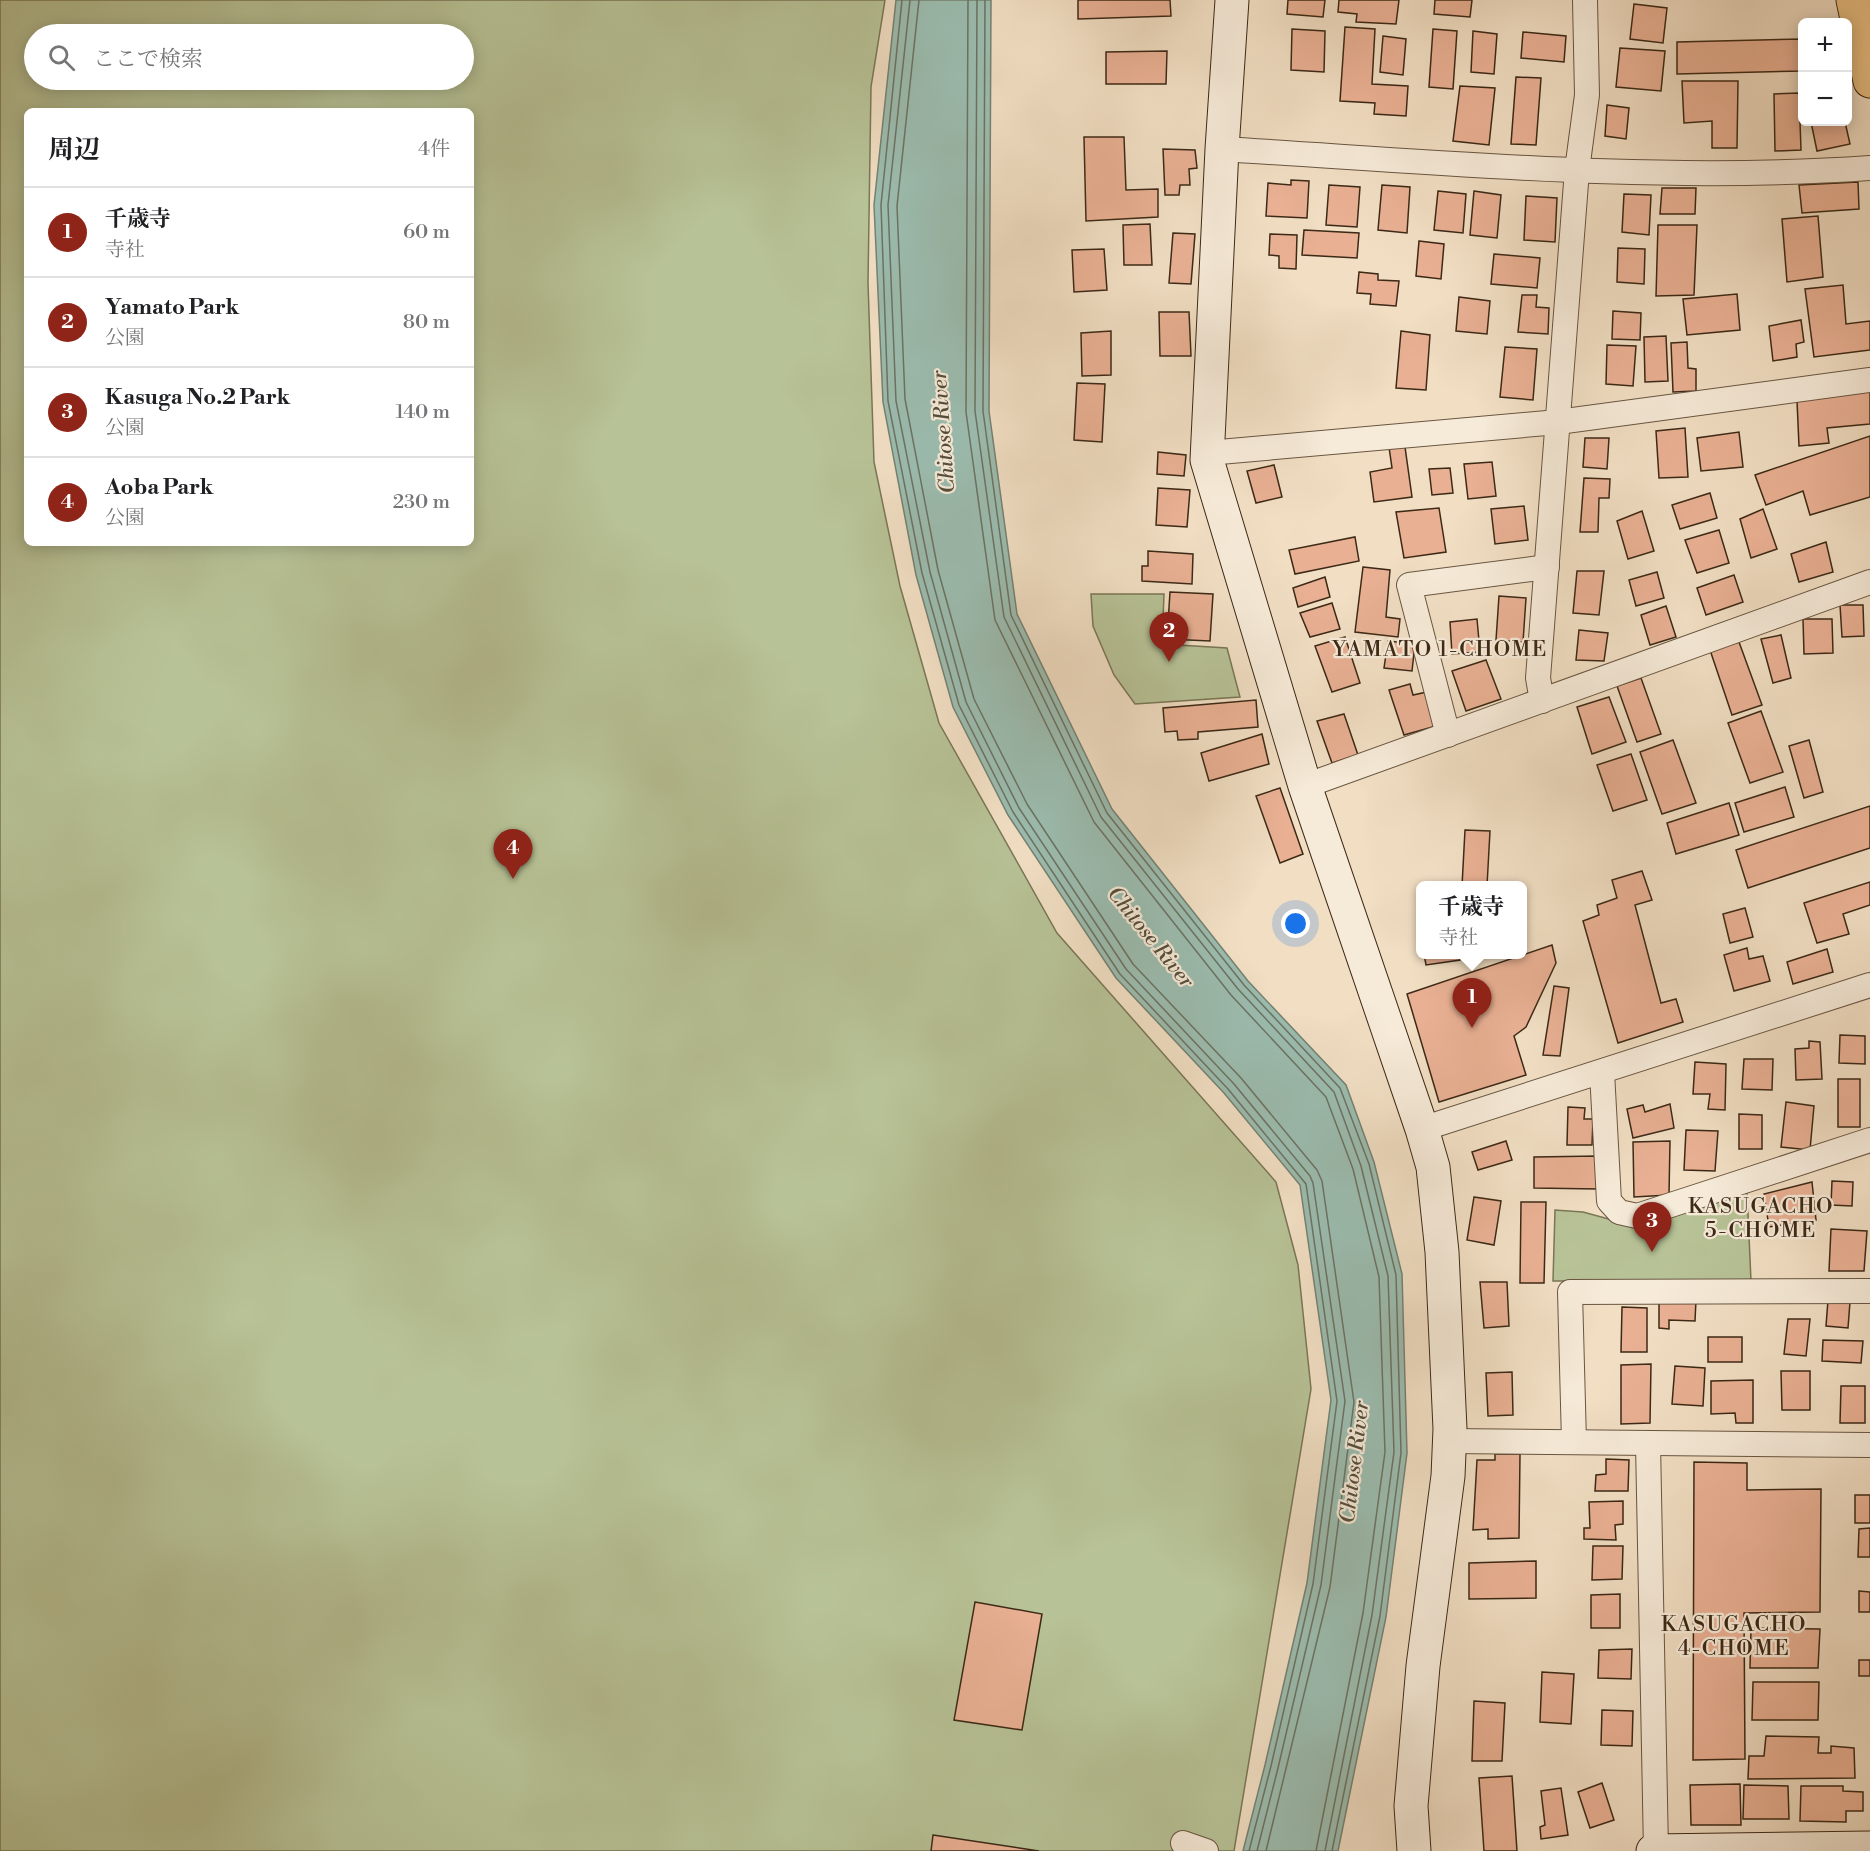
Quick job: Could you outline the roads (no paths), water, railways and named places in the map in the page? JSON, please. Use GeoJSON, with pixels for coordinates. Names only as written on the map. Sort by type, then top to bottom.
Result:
{"type":"FeatureCollection","features":[{"type":"Feature","properties":{"kind":"main road"},"geometry":{"type":"LineString","coordinates":[[1853,0],[1870,81]]}},
{"type":"Feature","properties":{"kind":"street"},"geometry":{"type":"LineString","coordinates":[[1232,0],[1222,149],[1207,460],[1305,786],[1433,1167],[1442,1252],[1449,1442],[1448,1476],[1421,1688],[1411,1806],[1414,1851]]}},
{"type":"Feature","properties":{"kind":"street"},"geometry":{"type":"LineString","coordinates":[[1542,701],[1538,678],[1577,170],[1587,94],[1585,0]]}},
{"type":"Feature","properties":{"kind":"street"},"geometry":{"type":"LineString","coordinates":[[1222,149],[1577,170],[1705,175],[1870,168]]}},
{"type":"Feature","properties":{"kind":"street"},"geometry":{"type":"LineString","coordinates":[[1208,453],[1557,422],[1870,380]]}},
{"type":"Feature","properties":{"kind":"street"},"geometry":{"type":"LineString","coordinates":[[1448,735],[1409,585],[1547,567]]}},
{"type":"Feature","properties":{"kind":"street"},"geometry":{"type":"LineString","coordinates":[[1305,786],[1870,582]]}},
{"type":"Feature","properties":{"kind":"street"},"geometry":{"type":"LineString","coordinates":[[1422,1130],[1870,985]]}},
{"type":"Feature","properties":{"kind":"street"},"geometry":{"type":"LineString","coordinates":[[1602,1072],[1609,1201],[1618,1212],[1638,1216],[1870,1140]]}},
{"type":"Feature","properties":{"kind":"street"},"geometry":{"type":"LineString","coordinates":[[1574,1442],[1570,1292],[1870,1291]]}},
{"type":"Feature","properties":{"kind":"street"},"geometry":{"type":"LineString","coordinates":[[1449,1442],[1870,1445]]}},
{"type":"Feature","properties":{"kind":"street"},"geometry":{"type":"LineString","coordinates":[[1648,1443],[1655,1851],[1870,1848]]}},
{"type":"Feature","properties":{"kind":"street"},"geometry":{"type":"LineString","coordinates":[[1183,1843],[1206,1851]]}},
{"type":"Feature","properties":{"kind":"water","name":"Chitose River"},"geometry":{"type":"Polygon","coordinates":[[[896,0],[991,0],[989,411],[1017,614],[1112,809],[1248,981],[1346,1085],[1374,1162],[1402,1274],[1407,1453],[1386,1617],[1338,1851],[1243,1851],[1307,1583],[1331,1400],[1300,1185],[1224,1093],[1116,978],[1008,815],[953,707],[916,575],[883,402],[874,205],[896,0]]]}},
{"type":"Feature","properties":{"kind":"place","name":"Yamato Park"},"geometry":{"type":"Point","coordinates":[1169,662]}},
{"type":"Feature","properties":{"kind":"place","name":"Aoba Park"},"geometry":{"type":"Point","coordinates":[513,879]}},
{"type":"Feature","properties":{"kind":"place","name":"千歳寺"},"geometry":{"type":"Point","coordinates":[1472,1028]}},
{"type":"Feature","properties":{"kind":"place","name":"Kasuga No.2 Park"},"geometry":{"type":"Point","coordinates":[1652,1252]}},
{"type":"Feature","properties":{"kind":"district","name":"YAMATO 1-CHOME"},"geometry":{"type":"Point","coordinates":[1440,649]}},
{"type":"Feature","properties":{"kind":"district","name":"KASUGACHO 5-CHOME"},"geometry":{"type":"Point","coordinates":[1761,1218]}},
{"type":"Feature","properties":{"kind":"district","name":"KASUGACHO 4-CHOME"},"geometry":{"type":"Point","coordinates":[1734,1636]}}]}
